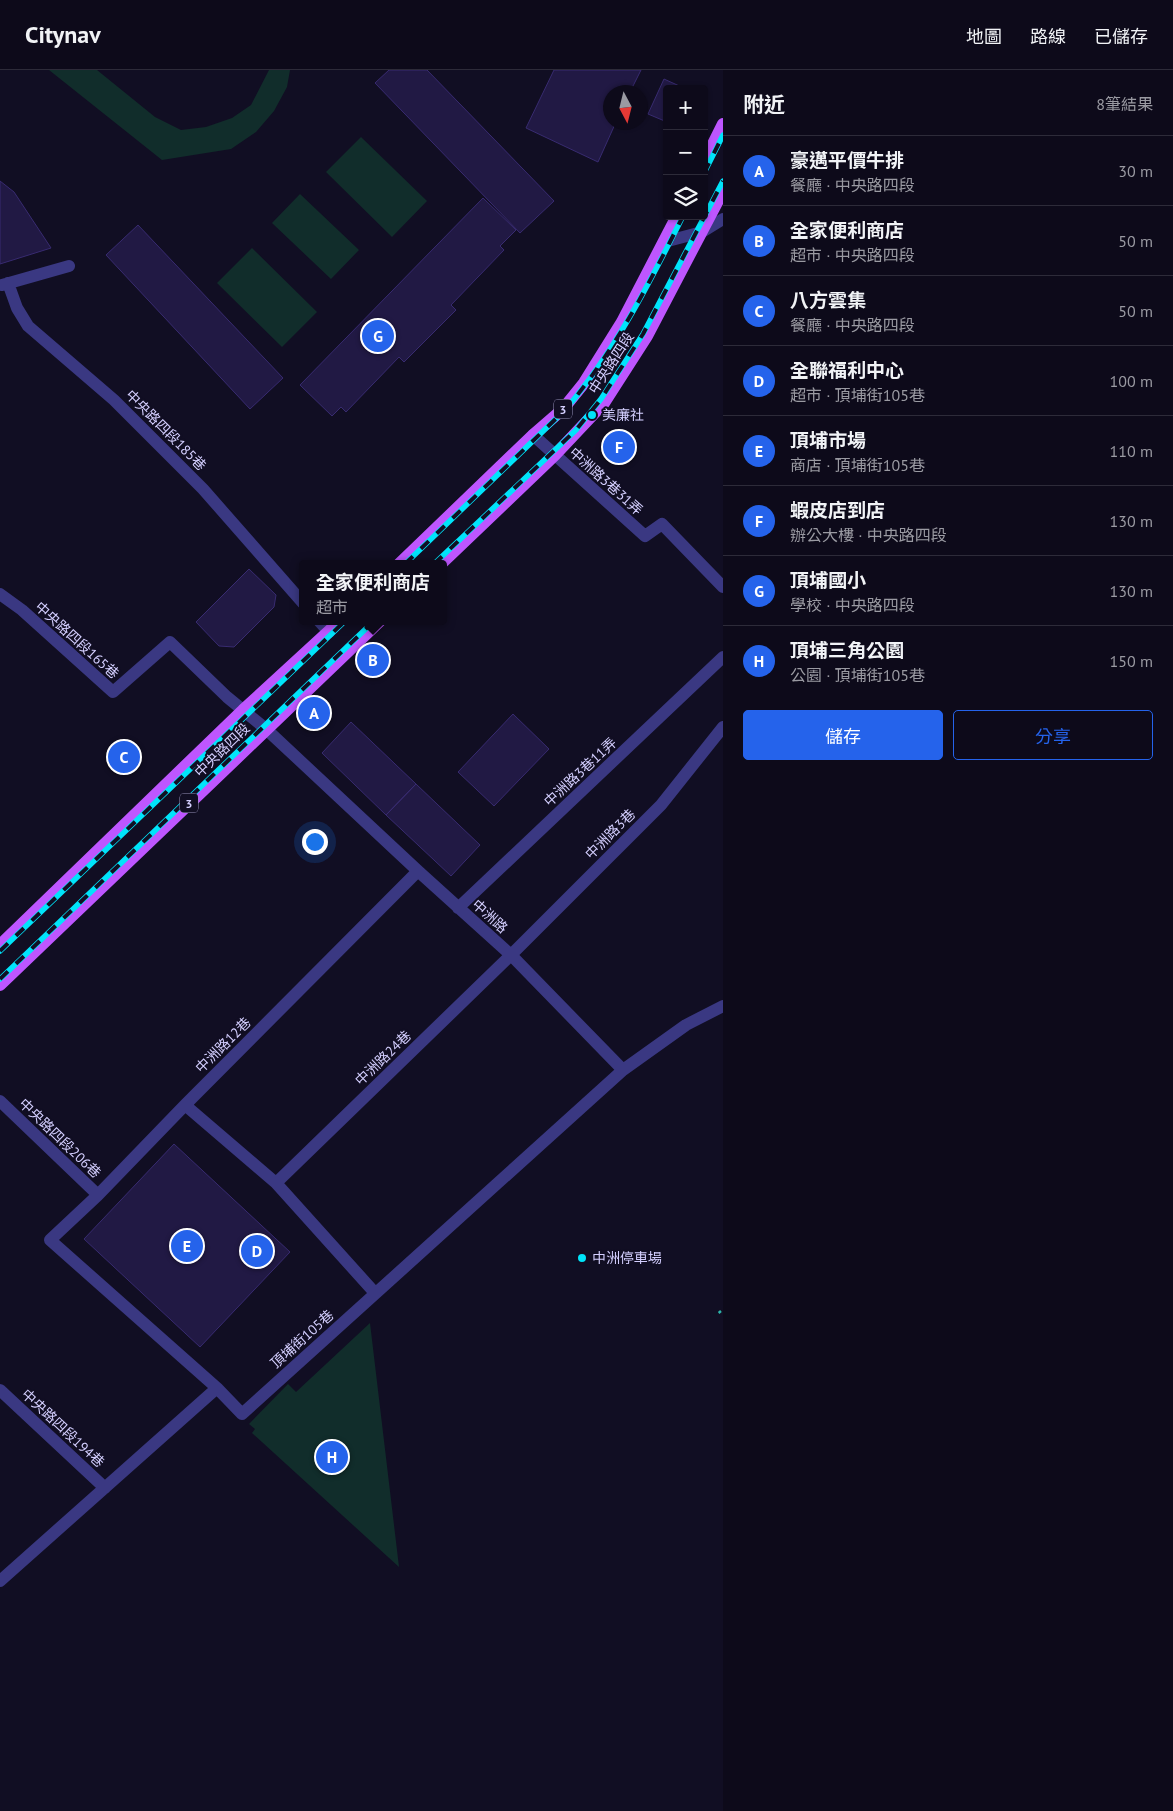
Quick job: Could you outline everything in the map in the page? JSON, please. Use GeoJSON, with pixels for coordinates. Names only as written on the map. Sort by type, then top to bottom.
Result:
{"type":"FeatureCollection","features":[{"type":"Feature","properties":{"kind":"main road"},"geometry":{"type":"LineString","coordinates":[[708,154],[723,124]]}},
{"type":"Feature","properties":{"kind":"main road","name":"中央路四段"},"geometry":{"type":"LineString","coordinates":[[444,560],[556,455],[604,403],[647,336],[723,191]]}},
{"type":"Feature","properties":{"kind":"main road","name":"中央路四段"},"geometry":{"type":"LineString","coordinates":[[403,560],[533,435],[563,409],[584,383],[622,322],[675,220]]}},
{"type":"Feature","properties":{"kind":"main road","name":"中央路四段"},"geometry":{"type":"LineString","coordinates":[[0,945],[243,710],[336,625]]}},
{"type":"Feature","properties":{"kind":"main road","name":"中央路四段"},"geometry":{"type":"LineString","coordinates":[[0,985],[376,625]]}},
{"type":"Feature","properties":{"kind":"street"},"geometry":{"type":"LineString","coordinates":[[664,242],[702,232],[723,219]]}},
{"type":"Feature","properties":{"kind":"street","name":"中央路四段185巷"},"geometry":{"type":"LineString","coordinates":[[69,266],[4,284],[28,326],[114,400],[203,489],[299,598]]}},
{"type":"Feature","properties":{"kind":"street","name":"中洲路3巷31弄"},"geometry":{"type":"LineString","coordinates":[[533,435],[645,536],[662,524],[723,587]]}},
{"type":"Feature","properties":{"kind":"street","name":"中央路四段165巷"},"geometry":{"type":"LineString","coordinates":[[0,594],[22,610],[114,692],[170,642],[226,697],[243,710]]}},
{"type":"Feature","properties":{"kind":"street"},"geometry":{"type":"LineString","coordinates":[[323,625],[329,632]]}},
{"type":"Feature","properties":{"kind":"street","name":"中洲路3巷11弄"},"geometry":{"type":"LineString","coordinates":[[458,908],[723,657]]}},
{"type":"Feature","properties":{"kind":"street","name":"中洲路"},"geometry":{"type":"LineString","coordinates":[[243,710],[266,729],[511,956],[623,1070]]}},
{"type":"Feature","properties":{"kind":"street","name":"中洲路3巷"},"geometry":{"type":"LineString","coordinates":[[511,956],[661,805],[723,727]]}},
{"type":"Feature","properties":{"kind":"street","name":"中洲路12巷"},"geometry":{"type":"LineString","coordinates":[[217,1388],[50,1240],[98,1195],[418,871]]}},
{"type":"Feature","properties":{"kind":"street","name":"中洲路24巷"},"geometry":{"type":"LineString","coordinates":[[276,1183],[511,956]]}},
{"type":"Feature","properties":{"kind":"street"},"geometry":{"type":"LineString","coordinates":[[623,1070],[686,1025],[723,1006]]}},
{"type":"Feature","properties":{"kind":"street","name":"頂埔街105巷"},"geometry":{"type":"LineString","coordinates":[[217,1388],[242,1414],[623,1070]]}},
{"type":"Feature","properties":{"kind":"street","name":"中央路四段206巷"},"geometry":{"type":"LineString","coordinates":[[0,1102],[98,1195]]}},
{"type":"Feature","properties":{"kind":"street"},"geometry":{"type":"LineString","coordinates":[[185,1105],[276,1183],[375,1293]]}},
{"type":"Feature","properties":{"kind":"street"},"geometry":{"type":"LineString","coordinates":[[0,1580],[217,1388]]}},
{"type":"Feature","properties":{"kind":"street","name":"中央路四段194巷"},"geometry":{"type":"LineString","coordinates":[[0,1390],[105,1488]]}},
{"type":"Feature","properties":{"kind":"path"},"geometry":{"type":"LineString","coordinates":[[718,1311],[723,1316]]}},
{"type":"Feature","properties":{"kind":"green space"},"geometry":{"type":"Polygon","coordinates":[[[49,70],[97,70],[155,117],[181,130],[206,127],[232,118],[251,105],[269,70],[290,70],[287,87],[274,111],[256,132],[231,149],[162,160],[49,70]]]}},
{"type":"Feature","properties":{"kind":"green space"},"geometry":{"type":"Polygon","coordinates":[[[361,137],[427,201],[392,237],[326,172],[361,137]]]}},
{"type":"Feature","properties":{"kind":"green space"},"geometry":{"type":"Polygon","coordinates":[[[300,194],[359,250],[331,279],[272,223],[300,194]]]}},
{"type":"Feature","properties":{"kind":"green space"},"geometry":{"type":"Polygon","coordinates":[[[252,248],[317,312],[282,347],[217,283],[252,248]]]}},
{"type":"Feature","properties":{"kind":"green space"},"geometry":{"type":"Polygon","coordinates":[[[370,1323],[399,1567],[252,1433],[255,1429],[249,1424],[288,1384],[296,1392],[370,1323]]]}},
{"type":"Feature","properties":{"kind":"building"},"geometry":{"type":"Polygon","coordinates":[[[389,70],[427,70],[554,201],[520,233],[375,83],[389,70]]]}},
{"type":"Feature","properties":{"kind":"building"},"geometry":{"type":"Polygon","coordinates":[[[554,70],[641,70],[634,85],[603,85],[603,130],[612,130],[598,162],[526,128],[554,70]]]}},
{"type":"Feature","properties":{"kind":"building"},"geometry":{"type":"Polygon","coordinates":[[[664,79],[677,85],[663,85],[663,120],[648,114],[664,79]]]}},
{"type":"Feature","properties":{"kind":"building"},"geometry":{"type":"Polygon","coordinates":[[[0,181],[14,192],[51,248],[0,264],[0,181]]]}},
{"type":"Feature","properties":{"kind":"building"},"geometry":{"type":"Polygon","coordinates":[[[483,198],[516,230],[500,246],[504,250],[451,305],[456,310],[404,362],[399,357],[346,412],[341,407],[332,416],[300,385],[483,198]]]}},
{"type":"Feature","properties":{"kind":"building"},"geometry":{"type":"Polygon","coordinates":[[[138,225],[283,378],[250,409],[106,255],[138,225]]]}},
{"type":"Feature","properties":{"kind":"building"},"geometry":{"type":"Polygon","coordinates":[[[249,569],[276,595],[274,607],[234,647],[219,646],[196,622],[249,569]]]}},
{"type":"Feature","properties":{"kind":"building"},"geometry":{"type":"Polygon","coordinates":[[[513,714],[549,749],[494,806],[458,772],[513,714]]]}},
{"type":"Feature","properties":{"kind":"building"},"geometry":{"type":"Polygon","coordinates":[[[351,722],[416,784],[386,815],[322,753],[351,722]]]}},
{"type":"Feature","properties":{"kind":"building"},"geometry":{"type":"Polygon","coordinates":[[[416,784],[480,845],[451,876],[386,815],[416,784]]]}},
{"type":"Feature","properties":{"kind":"building"},"geometry":{"type":"Polygon","coordinates":[[[174,1144],[290,1252],[200,1347],[84,1239],[174,1144]]]}},
{"type":"Feature","properties":{"kind":"railway"},"geometry":{"type":"LineString","coordinates":[[708,165],[723,135]]}},
{"type":"Feature","properties":{"kind":"railway"},"geometry":{"type":"LineString","coordinates":[[438,560],[576,430],[601,399],[643,334],[723,181]]}},
{"type":"Feature","properties":{"kind":"railway"},"geometry":{"type":"LineString","coordinates":[[409,560],[565,410],[583,388],[630,317],[681,220]]}},
{"type":"Feature","properties":{"kind":"railway"},"geometry":{"type":"LineString","coordinates":[[0,951],[341,625]]}},
{"type":"Feature","properties":{"kind":"railway"},"geometry":{"type":"LineString","coordinates":[[0,979],[370,625]]}},
{"type":"Feature","properties":{"kind":"place","name":"頂埔國小"},"geometry":{"type":"Point","coordinates":[378,336]}},
{"type":"Feature","properties":{"kind":"place","name":"美廉社"},"geometry":{"type":"Point","coordinates":[592,415]}},
{"type":"Feature","properties":{"kind":"place","name":"蝦皮店到店"},"geometry":{"type":"Point","coordinates":[619,447]}},
{"type":"Feature","properties":{"kind":"place","name":"全家便利商店"},"geometry":{"type":"Point","coordinates":[373,660]}},
{"type":"Feature","properties":{"kind":"place","name":"豪邁平價牛排"},"geometry":{"type":"Point","coordinates":[314,713]}},
{"type":"Feature","properties":{"kind":"place","name":"八方雲集"},"geometry":{"type":"Point","coordinates":[124,757]}},
{"type":"Feature","properties":{"kind":"place","name":"頂埔市場"},"geometry":{"type":"Point","coordinates":[187,1246]}},
{"type":"Feature","properties":{"kind":"place","name":"全聯福利中心"},"geometry":{"type":"Point","coordinates":[257,1251]}},
{"type":"Feature","properties":{"kind":"place","name":"中洲停車場"},"geometry":{"type":"Point","coordinates":[582,1258]}},
{"type":"Feature","properties":{"kind":"place","name":"頂埔三角公園"},"geometry":{"type":"Point","coordinates":[332,1457]}}]}
